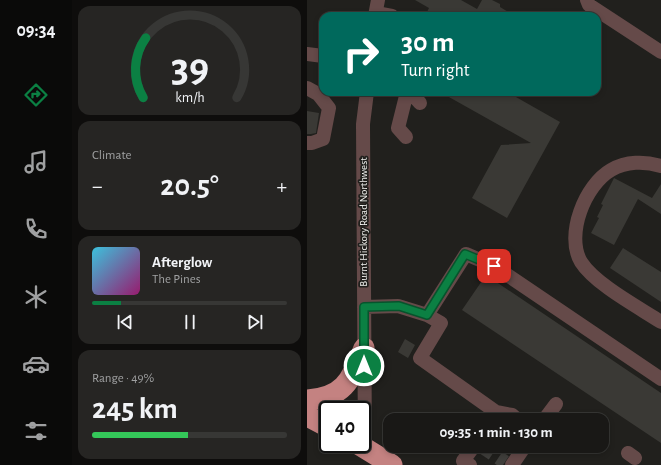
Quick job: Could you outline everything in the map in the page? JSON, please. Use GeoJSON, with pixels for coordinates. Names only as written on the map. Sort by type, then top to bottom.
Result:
{"type":"FeatureCollection","features":[{"type":"Feature","properties":{"kind":"highway"},"geometry":{"type":"LineString","coordinates":[[307,400],[321,399],[339,390],[352,377],[364,348]]}},
{"type":"Feature","properties":{"kind":"highway"},"geometry":{"type":"LineString","coordinates":[[307,416],[319,422]]}},
{"type":"Feature","properties":{"kind":"highway"},"geometry":{"type":"LineString","coordinates":[[371,452],[392,465]]}},
{"type":"Feature","properties":{"kind":"street"},"geometry":{"type":"LineString","coordinates":[[587,0],[589,6],[598,12]]}},
{"type":"Feature","properties":{"kind":"street"},"geometry":{"type":"LineString","coordinates":[[601,14],[661,52]]}},
{"type":"Feature","properties":{"kind":"street"},"geometry":{"type":"LineString","coordinates":[[307,54],[319,56]]}},
{"type":"Feature","properties":{"kind":"street"},"geometry":{"type":"LineString","coordinates":[[307,88],[319,95]]}},
{"type":"Feature","properties":{"kind":"street"},"geometry":{"type":"LineString","coordinates":[[307,143],[312,143],[323,139],[329,108],[320,96]]}},
{"type":"Feature","properties":{"kind":"street","name":"Burnt Hickory Road Northwest"},"geometry":{"type":"LineString","coordinates":[[362,401],[364,348],[363,124],[366,96]]}},
{"type":"Feature","properties":{"kind":"street"},"geometry":{"type":"LineString","coordinates":[[406,96],[398,128],[407,137]]}},
{"type":"Feature","properties":{"kind":"street"},"geometry":{"type":"LineString","coordinates":[[414,96],[420,103]]}},
{"type":"Feature","properties":{"kind":"street"},"geometry":{"type":"LineString","coordinates":[[661,166],[640,162],[630,163],[619,166],[603,176],[591,189],[582,208],[578,219],[575,236],[577,254],[592,275],[600,282],[661,322]]}},
{"type":"Feature","properties":{"kind":"street"},"geometry":{"type":"LineString","coordinates":[[427,315],[465,254],[494,266],[661,379]]}},
{"type":"Feature","properties":{"kind":"street"},"geometry":{"type":"LineString","coordinates":[[364,307],[399,306],[427,315],[441,323],[420,358],[489,413]]}},
{"type":"Feature","properties":{"kind":"street"},"geometry":{"type":"LineString","coordinates":[[549,413],[555,404]]}},
{"type":"Feature","properties":{"kind":"street"},"geometry":{"type":"LineString","coordinates":[[469,453],[463,461],[470,465]]}},
{"type":"Feature","properties":{"kind":"street"},"geometry":{"type":"LineString","coordinates":[[509,464],[517,453]]}},
{"type":"Feature","properties":{"kind":"building"},"geometry":{"type":"Polygon","coordinates":[[[415,0],[461,0],[477,9],[482,0],[492,0],[500,4],[500,7],[508,12],[427,12],[429,8],[415,0]]]}},
{"type":"Feature","properties":{"kind":"building"},"geometry":{"type":"Polygon","coordinates":[[[447,96],[514,96],[560,122],[507,218],[472,198],[501,145],[531,143],[447,96]]]}},
{"type":"Feature","properties":{"kind":"building"},"geometry":{"type":"Polygon","coordinates":[[[307,111],[319,113],[316,133],[307,134],[307,111]]]}},
{"type":"Feature","properties":{"kind":"building"},"geometry":{"type":"Polygon","coordinates":[[[614,178],[652,198],[661,184],[661,214],[638,199],[614,245],[591,233],[599,218],[597,217],[603,205],[601,204],[614,178]]]}},
{"type":"Feature","properties":{"kind":"building"},"geometry":{"type":"Polygon","coordinates":[[[623,248],[661,272],[661,302],[610,268],[623,248]]]}},
{"type":"Feature","properties":{"kind":"building"},"geometry":{"type":"Polygon","coordinates":[[[486,275],[661,393],[661,443],[462,310],[486,275]]]}},
{"type":"Feature","properties":{"kind":"building"},"geometry":{"type":"Polygon","coordinates":[[[405,339],[415,345],[408,358],[398,352],[405,339]]]}},
{"type":"Feature","properties":{"kind":"tunnel"},"geometry":{"type":"LineString","coordinates":[[492,453],[505,462]]}},
{"type":"Feature","properties":{"kind":"route"},"geometry":{"type":"LineString","coordinates":[[364,366],[364,307],[399,306],[427,315],[465,254],[494,266]]}}]}
